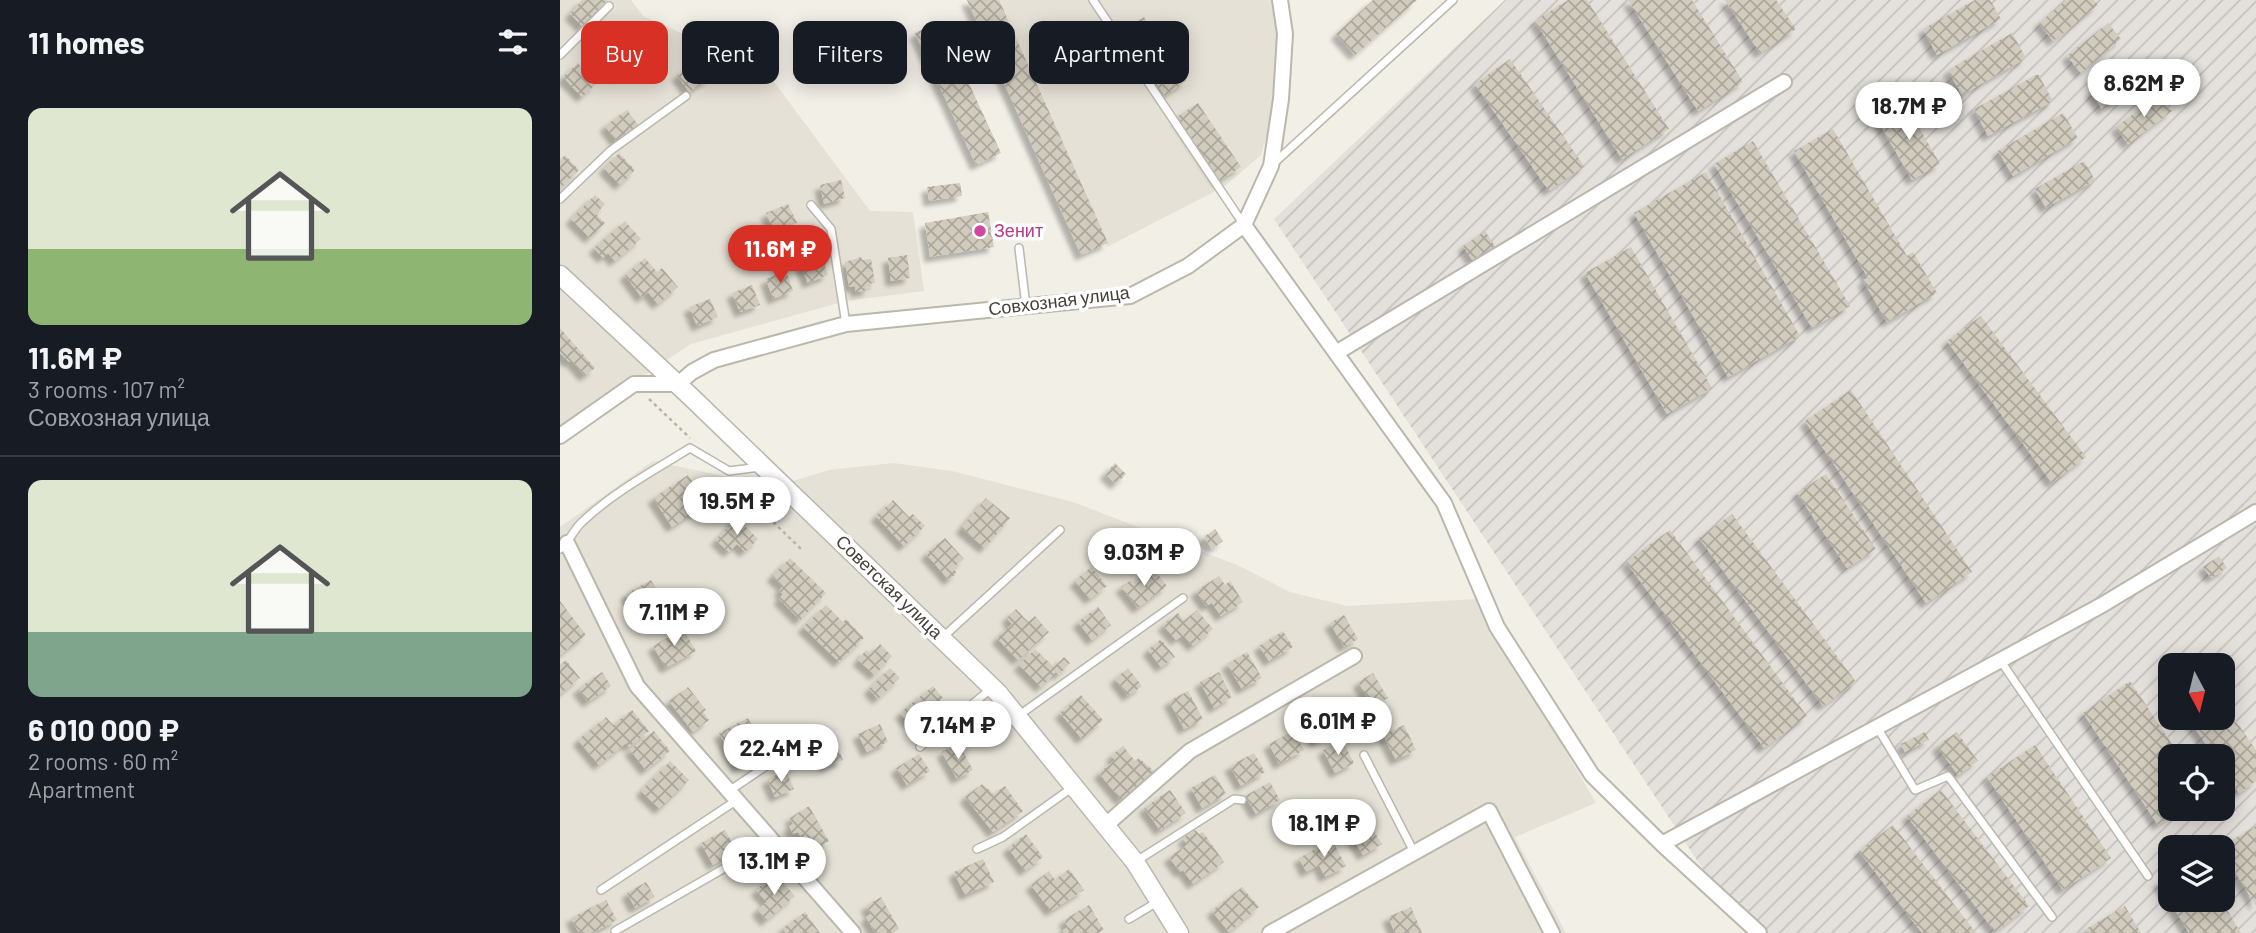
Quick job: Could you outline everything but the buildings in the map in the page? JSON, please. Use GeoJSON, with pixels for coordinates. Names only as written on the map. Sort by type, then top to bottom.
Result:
{"type":"FeatureCollection","features":[{"type":"Feature","properties":{"kind":"street","name":"Совхозная улица"},"geometry":{"type":"LineString","coordinates":[[684,389],[692,372],[714,360],[846,324],[1130,296],[1188,267],[1244,225],[1271,166],[1281,99],[1285,34],[1280,0]]}},
{"type":"Feature","properties":{"kind":"street"},"geometry":{"type":"LineString","coordinates":[[1336,354],[1784,82]]}},
{"type":"Feature","properties":{"kind":"street"},"geometry":{"type":"LineString","coordinates":[[1244,225],[1444,503],[1497,627],[1592,775],[1759,933]]}},
{"type":"Feature","properties":{"kind":"street","name":"Советская улица"},"geometry":{"type":"LineString","coordinates":[[561,278],[684,389],[992,688],[1135,862],[1179,933]]}},
{"type":"Feature","properties":{"kind":"street"},"geometry":{"type":"LineString","coordinates":[[560,436],[634,384],[684,389]]}},
{"type":"Feature","properties":{"kind":"street"},"geometry":{"type":"LineString","coordinates":[[1662,844],[2102,605],[2256,512]]}},
{"type":"Feature","properties":{"kind":"street"},"geometry":{"type":"LineString","coordinates":[[563,546],[637,686],[853,933]]}},
{"type":"Feature","properties":{"kind":"street"},"geometry":{"type":"LineString","coordinates":[[1105,825],[1190,751],[1354,656]]}},
{"type":"Feature","properties":{"kind":"street"},"geometry":{"type":"LineString","coordinates":[[1270,933],[1489,811],[1552,933]]}},
{"type":"Feature","properties":{"kind":"lane"},"geometry":{"type":"LineString","coordinates":[[1093,0],[1244,225]]}},
{"type":"Feature","properties":{"kind":"lane"},"geometry":{"type":"LineString","coordinates":[[1271,166],[1453,0]]}},
{"type":"Feature","properties":{"kind":"lane"},"geometry":{"type":"LineString","coordinates":[[560,55],[609,6]]}},
{"type":"Feature","properties":{"kind":"lane"},"geometry":{"type":"LineString","coordinates":[[560,199],[611,151],[686,96]]}},
{"type":"Feature","properties":{"kind":"lane"},"geometry":{"type":"LineString","coordinates":[[811,205],[831,229],[846,324]]}},
{"type":"Feature","properties":{"kind":"lane"},"geometry":{"type":"LineString","coordinates":[[1019,248],[1026,306]]}},
{"type":"Feature","properties":{"kind":"lane"},"geometry":{"type":"LineString","coordinates":[[563,546],[579,525],[626,488],[690,448],[729,471],[764,467]]}},
{"type":"Feature","properties":{"kind":"lane"},"geometry":{"type":"LineString","coordinates":[[942,639],[1060,530]]}},
{"type":"Feature","properties":{"kind":"lane"},"geometry":{"type":"LineString","coordinates":[[1017,717],[1183,598]]}},
{"type":"Feature","properties":{"kind":"lane"},"geometry":{"type":"LineString","coordinates":[[2000,660],[2148,876]]}},
{"type":"Feature","properties":{"kind":"lane"},"geometry":{"type":"LineString","coordinates":[[920,747],[992,688]]}},
{"type":"Feature","properties":{"kind":"lane"},"geometry":{"type":"LineString","coordinates":[[1877,727],[1915,790],[1948,776],[2052,917]]}},
{"type":"Feature","properties":{"kind":"lane"},"geometry":{"type":"LineString","coordinates":[[601,890],[733,795],[769,764],[808,747]]}},
{"type":"Feature","properties":{"kind":"lane"},"geometry":{"type":"LineString","coordinates":[[1364,755],[1414,852]]}},
{"type":"Feature","properties":{"kind":"lane"},"geometry":{"type":"LineString","coordinates":[[977,849],[1003,836],[1074,786]]}},
{"type":"Feature","properties":{"kind":"lane"},"geometry":{"type":"LineString","coordinates":[[1135,862],[1234,799],[1242,800]]}},
{"type":"Feature","properties":{"kind":"lane"},"geometry":{"type":"LineString","coordinates":[[615,931],[772,841]]}},
{"type":"Feature","properties":{"kind":"lane"},"geometry":{"type":"LineString","coordinates":[[1129,919],[1159,901]]}},
{"type":"Feature","properties":{"kind":"path"},"geometry":{"type":"LineString","coordinates":[[658,407],[802,550]]}},
{"type":"Feature","properties":{"kind":"shaded area"},"geometry":{"type":"Polygon","coordinates":[[[560,0],[631,0],[643,16],[654,21],[581,21],[581,84],[668,84],[668,27],[682,33],[682,84],[776,84],[870,211],[913,212],[924,291],[846,301],[691,344],[560,431],[560,0]]]}},
{"type":"Feature","properties":{"kind":"shaded area"},"geometry":{"type":"Polygon","coordinates":[[[994,0],[1281,0],[1289,55],[1261,155],[1225,186],[1107,247],[1032,84],[1189,84],[1189,21],[1029,21],[1029,77],[1015,46],[1015,21],[1004,21],[994,0]]]}},
{"type":"Feature","properties":{"kind":"shaded area"},"geometry":{"type":"Polygon","coordinates":[[[1505,0],[2256,0],[2256,933],[1745,933],[1274,219],[1505,0]]]}},
{"type":"Feature","properties":{"kind":"shaded area"},"geometry":{"type":"Polygon","coordinates":[[[653,461],[773,487],[829,470],[893,463],[952,471],[1073,502],[1237,565],[1290,592],[1347,606],[1477,599],[1596,803],[1515,837],[1566,933],[560,933],[560,527],[653,461]]]}},
{"type":"Feature","properties":{"kind":"place","name":"Зенит"},"geometry":{"type":"Point","coordinates":[980,231]}}]}
